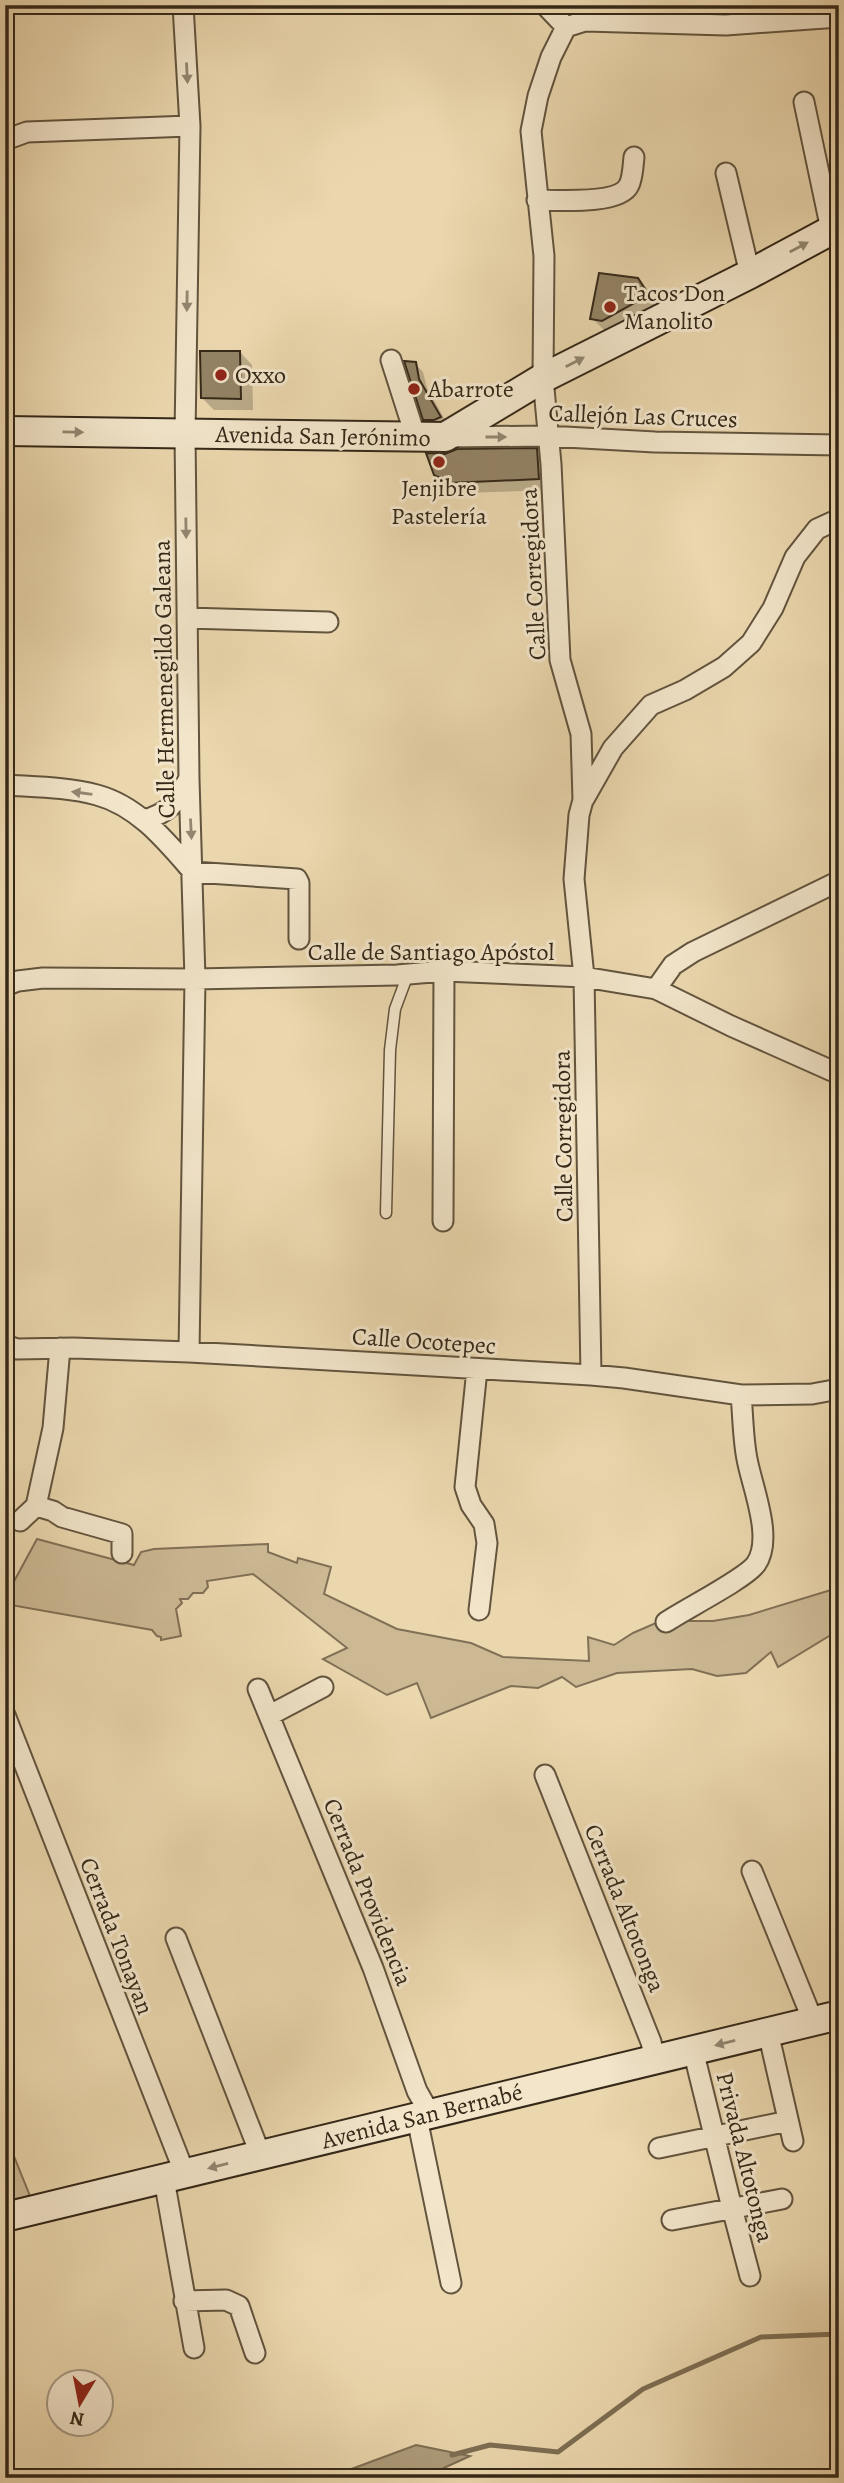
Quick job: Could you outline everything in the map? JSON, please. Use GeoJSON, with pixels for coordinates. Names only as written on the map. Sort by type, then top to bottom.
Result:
{"type":"FeatureCollection","features":[{"type":"Feature","properties":{"kind":"main road","name":"Avenida San Jerónimo"},"geometry":{"type":"LineString","coordinates":[[5,431],[446,437],[543,379],[835,228]]}},
{"type":"Feature","properties":{"kind":"main road","name":"Avenida San Bernabé"},"geometry":{"type":"LineString","coordinates":[[5,2217],[826,2018]]}},
{"type":"Feature","properties":{"kind":"street","name":"Calle Hermenegildo Galeana"},"geometry":{"type":"LineString","coordinates":[[183,5],[190,126],[185,434],[189,779],[195,979],[189,1352]]}},
{"type":"Feature","properties":{"kind":"street"},"geometry":{"type":"LineString","coordinates":[[545,5],[566,27],[585,21],[726,25],[839,17]]}},
{"type":"Feature","properties":{"kind":"street"},"geometry":{"type":"LineString","coordinates":[[718,5],[726,25]]}},
{"type":"Feature","properties":{"kind":"street","name":"Calle Corregidora"},"geometry":{"type":"LineString","coordinates":[[566,27],[551,57],[538,96],[531,131],[544,256],[543,379],[551,464],[560,660],[581,734],[583,800],[579,815],[574,879],[584,976],[591,1375]]}},
{"type":"Feature","properties":{"kind":"street"},"geometry":{"type":"LineString","coordinates":[[804,102],[835,228]]}},
{"type":"Feature","properties":{"kind":"street"},"geometry":{"type":"LineString","coordinates":[[5,140],[27,132],[190,126]]}},
{"type":"Feature","properties":{"kind":"street"},"geometry":{"type":"LineString","coordinates":[[537,200],[606,198],[620,195],[629,185],[634,157]]}},
{"type":"Feature","properties":{"kind":"street"},"geometry":{"type":"LineString","coordinates":[[726,173],[750,274]]}},
{"type":"Feature","properties":{"kind":"street"},"geometry":{"type":"LineString","coordinates":[[391,360],[416,438]]}},
{"type":"Feature","properties":{"kind":"street","name":"Callejón Las Cruces"},"geometry":{"type":"LineString","coordinates":[[446,437],[547,436],[655,442],[839,446]]}},
{"type":"Feature","properties":{"kind":"street"},"geometry":{"type":"LineString","coordinates":[[583,800],[613,748],[651,705],[685,690],[724,667],[751,643],[773,608],[795,557],[817,529],[839,519]]}},
{"type":"Feature","properties":{"kind":"street"},"geometry":{"type":"LineString","coordinates":[[187,618],[328,622]]}},
{"type":"Feature","properties":{"kind":"street"},"geometry":{"type":"LineString","coordinates":[[144,820],[162,815],[178,799],[189,779]]}},
{"type":"Feature","properties":{"kind":"street"},"geometry":{"type":"LineString","coordinates":[[5,785],[97,795],[118,804],[144,820],[193,872],[297,879],[299,939]]}},
{"type":"Feature","properties":{"kind":"street"},"geometry":{"type":"LineString","coordinates":[[656,989],[673,965],[693,952],[839,881]]}},
{"type":"Feature","properties":{"kind":"street"},"geometry":{"type":"LineString","coordinates":[[443,1221],[444,971]]}},
{"type":"Feature","properties":{"kind":"street","name":"Calle de Santiago Apóstol"},"geometry":{"type":"LineString","coordinates":[[5,986],[18,981],[43,978],[195,979],[444,971],[584,976],[656,989],[839,1074]]}},
{"type":"Feature","properties":{"kind":"street","name":"Calle Ocotepec"},"geometry":{"type":"LineString","coordinates":[[5,1345],[18,1349],[189,1352],[591,1375],[741,1395],[812,1394],[839,1389]]}},
{"type":"Feature","properties":{"kind":"street"},"geometry":{"type":"LineString","coordinates":[[20,1521],[36,1506],[53,1428],[60,1348]]}},
{"type":"Feature","properties":{"kind":"street"},"geometry":{"type":"LineString","coordinates":[[477,1369],[465,1487],[471,1505],[484,1524],[487,1544],[479,1610]]}},
{"type":"Feature","properties":{"kind":"street"},"geometry":{"type":"LineString","coordinates":[[666,1622],[742,1576],[756,1564],[761,1550],[762,1523],[747,1458],[741,1395]]}},
{"type":"Feature","properties":{"kind":"street"},"geometry":{"type":"LineString","coordinates":[[36,1506],[62,1517],[122,1534],[122,1553]]}},
{"type":"Feature","properties":{"kind":"street"},"geometry":{"type":"LineString","coordinates":[[270,1715],[323,1687]]}},
{"type":"Feature","properties":{"kind":"street","name":"Cerrada Providencia"},"geometry":{"type":"LineString","coordinates":[[258,1689],[373,1968],[417,2091],[451,2283]]}},
{"type":"Feature","properties":{"kind":"street","name":"Cerrada Tonayan"},"geometry":{"type":"LineString","coordinates":[[5,1715],[174,2176],[184,2301],[194,2348]]}},
{"type":"Feature","properties":{"kind":"street","name":"Cerrada Altotonga"},"geometry":{"type":"LineString","coordinates":[[545,1775],[651,2042],[655,2060]]}},
{"type":"Feature","properties":{"kind":"street"},"geometry":{"type":"LineString","coordinates":[[752,1871],[826,2018]]}},
{"type":"Feature","properties":{"kind":"street"},"geometry":{"type":"LineString","coordinates":[[176,1938],[261,2155]]}},
{"type":"Feature","properties":{"kind":"street"},"geometry":{"type":"LineString","coordinates":[[768,2032],[793,2141]]}},
{"type":"Feature","properties":{"kind":"street","name":"Privada Altotonga"},"geometry":{"type":"LineString","coordinates":[[693,2050],[751,2276]]}},
{"type":"Feature","properties":{"kind":"street"},"geometry":{"type":"LineString","coordinates":[[659,2148],[788,2121]]}},
{"type":"Feature","properties":{"kind":"street"},"geometry":{"type":"LineString","coordinates":[[672,2220],[782,2199]]}},
{"type":"Feature","properties":{"kind":"street"},"geometry":{"type":"LineString","coordinates":[[184,2301],[226,2300],[239,2306],[255,2353]]}},
{"type":"Feature","properties":{"kind":"lane"},"geometry":{"type":"LineString","coordinates":[[386,1213],[390,1051],[395,1009],[408,974]]}},
{"type":"Feature","properties":{"kind":"shaded area"},"geometry":{"type":"Polygon","coordinates":[[[37,1539],[134,1565],[141,1552],[154,1549],[268,1544],[268,1552],[297,1563],[298,1558],[331,1567],[324,1594],[397,1629],[471,1643],[503,1657],[589,1661],[588,1637],[614,1645],[633,1633],[672,1616],[690,1621],[713,1621],[749,1615],[831,1590],[833,1575],[839,1577],[839,1630],[778,1667],[771,1652],[746,1673],[717,1676],[692,1669],[617,1673],[576,1687],[562,1677],[538,1688],[511,1686],[431,1718],[417,1683],[387,1695],[323,1659],[347,1648],[253,1574],[207,1581],[208,1587],[203,1593],[193,1593],[188,1599],[180,1599],[182,1603],[176,1609],[181,1636],[161,1640],[152,1630],[5,1604],[5,1598],[37,1539]]]}},
{"type":"Feature","properties":{"kind":"shaded area"},"geometry":{"type":"Polygon","coordinates":[[[5,2134],[30,2196],[5,2202],[5,2134]]]}},
{"type":"Feature","properties":{"kind":"shaded area"},"geometry":{"type":"Polygon","coordinates":[[[416,2445],[470,2456],[422,2478],[327,2478],[416,2445]]]}},
{"type":"Feature","properties":{"kind":"building","name":"Tacos Don Manolito"},"geometry":{"type":"Polygon","coordinates":[[[599,273],[638,278],[649,295],[602,321],[590,319],[599,273]]]}},
{"type":"Feature","properties":{"kind":"building","name":"Oxxo"},"geometry":{"type":"Polygon","coordinates":[[[200,351],[240,351],[241,399],[201,398],[200,351]]]}},
{"type":"Feature","properties":{"kind":"building"},"geometry":{"type":"Polygon","coordinates":[[[404,361],[416,362],[419,379],[441,417],[423,420],[404,361]]]}},
{"type":"Feature","properties":{"kind":"building"},"geometry":{"type":"Polygon","coordinates":[[[537,448],[539,479],[450,483],[434,475],[426,453],[445,454],[457,449],[537,448]]]}},
{"type":"Feature","properties":{"kind":"waterway"},"geometry":{"type":"LineString","coordinates":[[452,2455],[490,2445],[558,2452],[643,2389],[761,2337],[839,2334]]}},
{"type":"Feature","properties":{"kind":"place","name":"Tacos Don Manolito"},"geometry":{"type":"Point","coordinates":[610,307]}},
{"type":"Feature","properties":{"kind":"place","name":"Oxxo"},"geometry":{"type":"Point","coordinates":[221,375]}},
{"type":"Feature","properties":{"kind":"place","name":"Abarrote"},"geometry":{"type":"Point","coordinates":[414,389]}},
{"type":"Feature","properties":{"kind":"place","name":"Jenjibre Pastelería"},"geometry":{"type":"Point","coordinates":[439,462]}}]}
